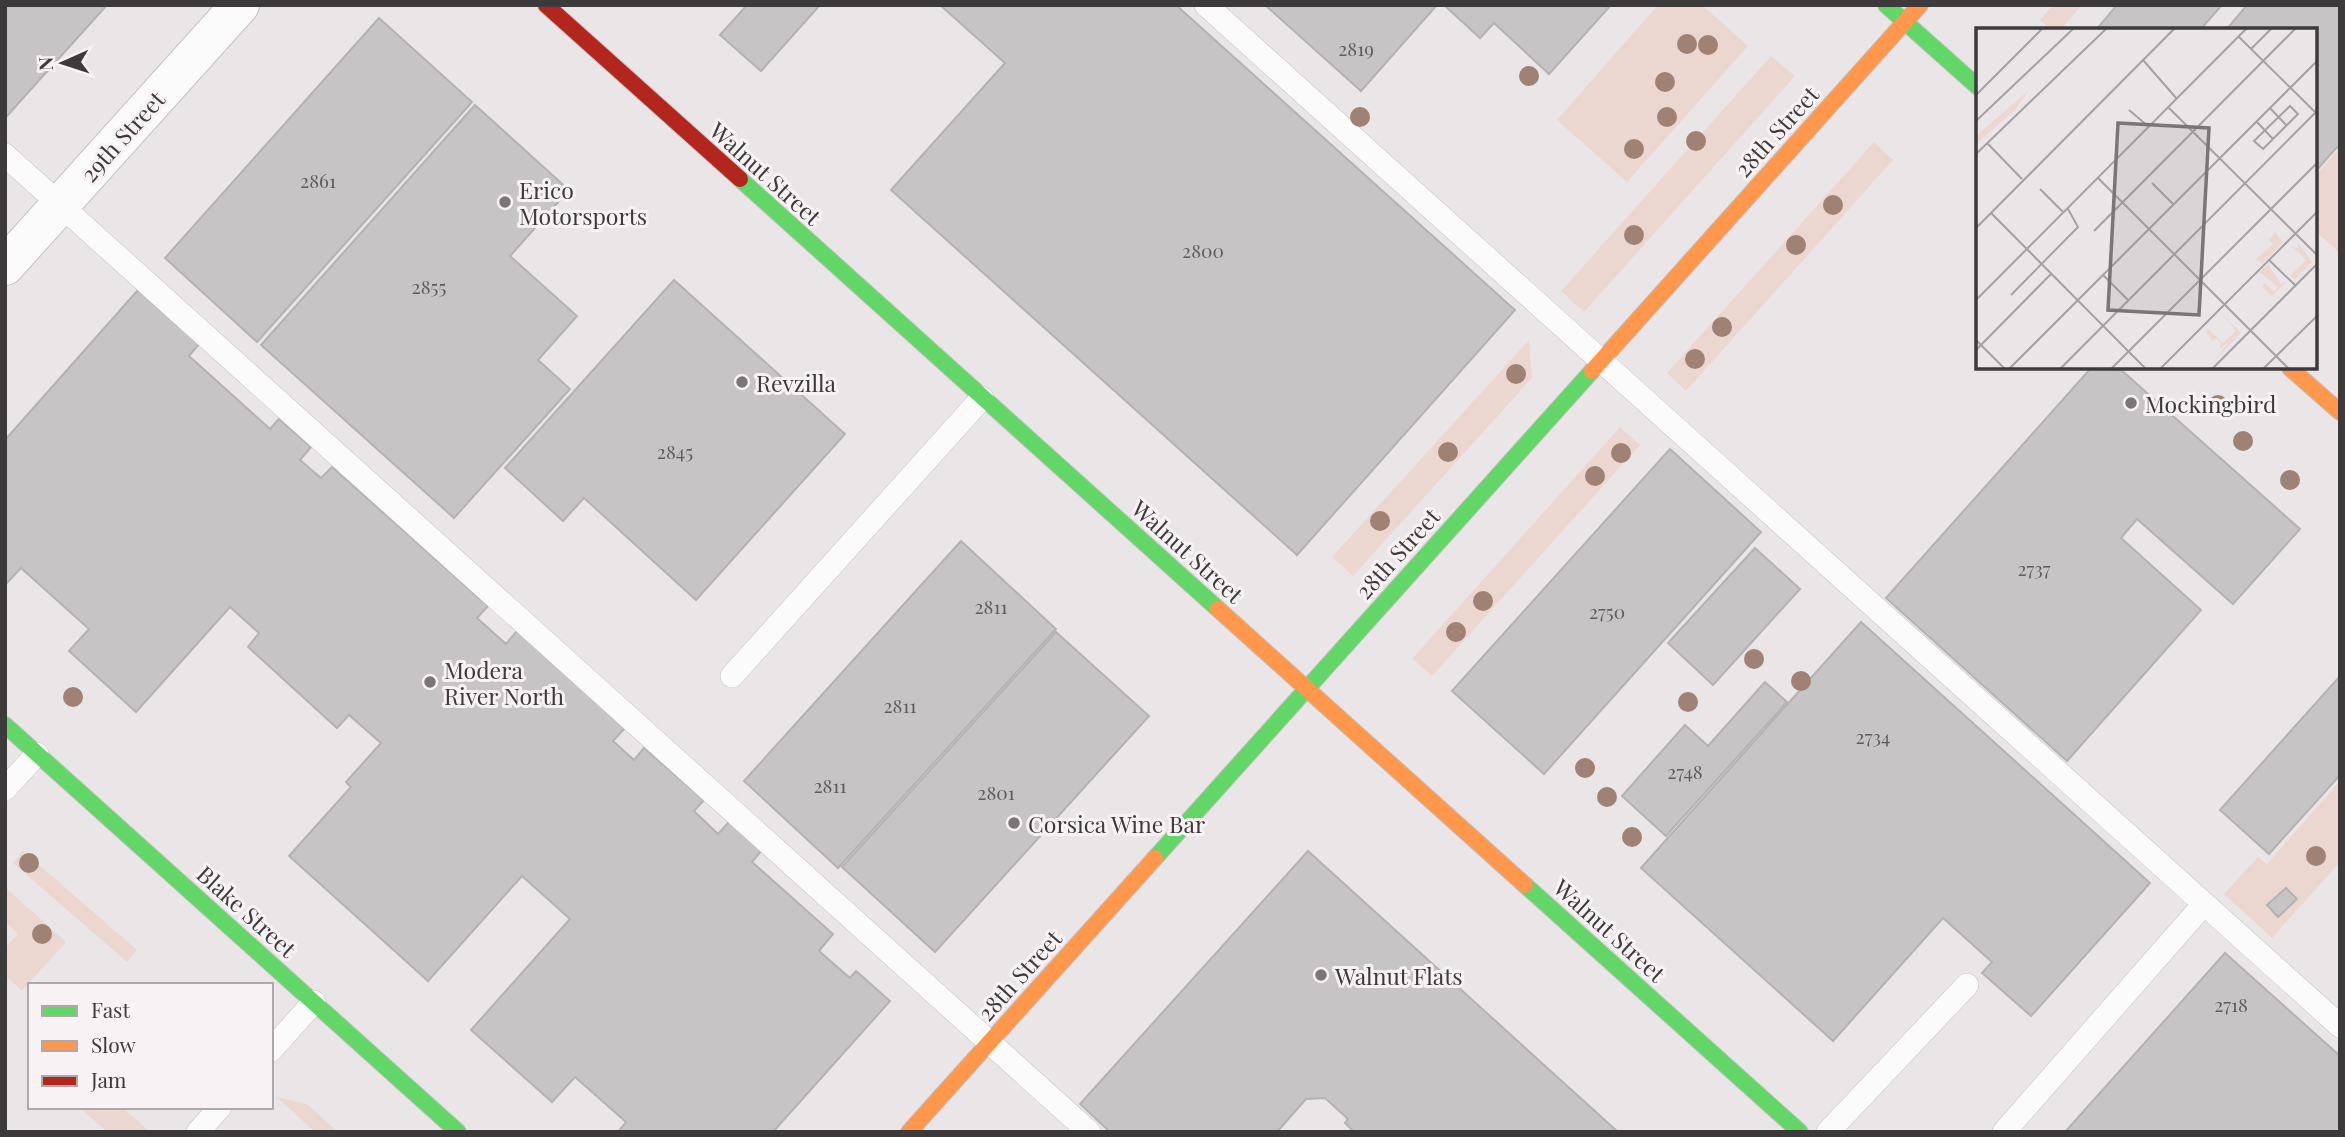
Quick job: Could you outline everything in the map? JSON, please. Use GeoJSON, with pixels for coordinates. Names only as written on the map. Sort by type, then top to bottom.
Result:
{"type":"FeatureCollection","features":[{"type":"Feature","properties":{"kind":"street","name":"29th Street"},"geometry":{"type":"LineString","coordinates":[[5,266],[240,5]]}},
{"type":"Feature","properties":{"kind":"street","name":"Walnut Street"},"geometry":{"type":"LineString","coordinates":[[546,5],[1800,1132]]}},
{"type":"Feature","properties":{"kind":"street"},"geometry":{"type":"LineString","coordinates":[[1886,5],[1976,85]]}},
{"type":"Feature","properties":{"kind":"street","name":"28th Street"},"geometry":{"type":"LineString","coordinates":[[909,1132],[1920,5]]}},
{"type":"Feature","properties":{"kind":"street"},"geometry":{"type":"LineString","coordinates":[[2291,369],[2340,412]]}},
{"type":"Feature","properties":{"kind":"street","name":"Blake Street"},"geometry":{"type":"LineString","coordinates":[[5,725],[458,1132]]}},
{"type":"Feature","properties":{"kind":"lane"},"geometry":{"type":"LineString","coordinates":[[1206,5],[2340,1026]]}},
{"type":"Feature","properties":{"kind":"lane"},"geometry":{"type":"LineString","coordinates":[[5,155],[1089,1132]]}},
{"type":"Feature","properties":{"kind":"lane"},"geometry":{"type":"LineString","coordinates":[[732,676],[982,398]]}},
{"type":"Feature","properties":{"kind":"lane"},"geometry":{"type":"LineString","coordinates":[[5,789],[37,754]]}},
{"type":"Feature","properties":{"kind":"lane"},"geometry":{"type":"LineString","coordinates":[[2004,1132],[2204,904]]}},
{"type":"Feature","properties":{"kind":"lane"},"geometry":{"type":"LineString","coordinates":[[1828,1132],[1967,985]]}},
{"type":"Feature","properties":{"kind":"lane"},"geometry":{"type":"LineString","coordinates":[[273,1048],[314,1002]]}},
{"type":"Feature","properties":{"kind":"lane"},"geometry":{"type":"LineString","coordinates":[[198,1132],[218,1109]]}},
{"type":"Feature","properties":{"kind":"shaded area"},"geometry":{"type":"Polygon","coordinates":[[[1658,5],[1702,5],[1748,46],[1627,182],[1557,120],[1658,5]]]}},
{"type":"Feature","properties":{"kind":"shaded area"},"geometry":{"type":"Polygon","coordinates":[[[2053,5],[2082,5],[2062,28],[2050,28],[2040,20],[2053,5]]]}},
{"type":"Feature","properties":{"kind":"shaded area"},"geometry":{"type":"Polygon","coordinates":[[[1771,56],[1795,76],[1584,312],[1561,291],[1771,56]]]}},
{"type":"Feature","properties":{"kind":"shaded area"},"geometry":{"type":"Polygon","coordinates":[[[1874,142],[1893,160],[1686,391],[1667,373],[1874,142]]]}},
{"type":"Feature","properties":{"kind":"shaded area"},"geometry":{"type":"Polygon","coordinates":[[[2339,149],[2340,253],[2317,233],[2317,174],[2339,149]]]}},
{"type":"Feature","properties":{"kind":"shaded area"},"geometry":{"type":"Polygon","coordinates":[[[1529,340],[1532,378],[1353,576],[1332,557],[1529,340]]]}},
{"type":"Feature","properties":{"kind":"shaded area"},"geometry":{"type":"Polygon","coordinates":[[[1620,427],[1640,445],[1432,676],[1412,659],[1620,427]]]}},
{"type":"Feature","properties":{"kind":"shaded area"},"geometry":{"type":"Polygon","coordinates":[[[2340,781],[2340,862],[2272,938],[2224,894],[2258,857],[2267,864],[2340,781]]]}},
{"type":"Feature","properties":{"kind":"shaded area"},"geometry":{"type":"Polygon","coordinates":[[[23,851],[137,950],[127,962],[13,863],[23,851]]]}},
{"type":"Feature","properties":{"kind":"shaded area"},"geometry":{"type":"Polygon","coordinates":[[[5,887],[66,942],[22,991],[5,975],[5,948],[18,934],[5,922],[5,887]]]}},
{"type":"Feature","properties":{"kind":"shaded area"},"geometry":{"type":"Polygon","coordinates":[[[277,1097],[307,1104],[338,1132],[315,1132],[277,1097]]]}},
{"type":"Feature","properties":{"kind":"shaded area"},"geometry":{"type":"Polygon","coordinates":[[[81,1109],[124,1109],[150,1132],[107,1132],[81,1109]]]}},
{"type":"Feature","properties":{"kind":"building"},"geometry":{"type":"Polygon","coordinates":[[[5,5],[107,5],[7,116],[5,114],[5,5]]]}},
{"type":"Feature","properties":{"kind":"building"},"geometry":{"type":"Polygon","coordinates":[[[747,5],[820,5],[761,71],[720,35],[747,5]]]}},
{"type":"Feature","properties":{"kind":"building"},"geometry":{"type":"Polygon","coordinates":[[[940,5],[1176,5],[1515,310],[1297,555],[891,190],[1005,63],[940,5]]]}},
{"type":"Feature","properties":{"kind":"building"},"geometry":{"type":"Polygon","coordinates":[[[1265,5],[1437,5],[1361,91],[1265,5]]]}},
{"type":"Feature","properties":{"kind":"building"},"geometry":{"type":"Polygon","coordinates":[[[1444,5],[1611,5],[1549,74],[1494,23],[1480,38],[1444,5]]]}},
{"type":"Feature","properties":{"kind":"building"},"geometry":{"type":"Polygon","coordinates":[[[2117,5],[2222,5],[2202,28],[2098,28],[2117,5]]]}},
{"type":"Feature","properties":{"kind":"building"},"geometry":{"type":"Polygon","coordinates":[[[2247,5],[2340,5],[2340,150],[2337,147],[2317,170],[2317,28],[2228,28],[2247,5]]]}},
{"type":"Feature","properties":{"kind":"building"},"geometry":{"type":"Polygon","coordinates":[[[379,18],[472,102],[257,342],[165,258],[379,18]]]}},
{"type":"Feature","properties":{"kind":"building"},"geometry":{"type":"Polygon","coordinates":[[[475,105],[569,190],[510,256],[577,316],[538,360],[570,389],[454,518],[261,345],[475,105]]]}},
{"type":"Feature","properties":{"kind":"building"},"geometry":{"type":"Polygon","coordinates":[[[674,280],[845,434],[696,600],[584,498],[563,521],[505,468],[674,280]]]}},
{"type":"Feature","properties":{"kind":"building","name":"Modera River North"},"geometry":{"type":"Polygon","coordinates":[[[138,290],[199,344],[189,356],[270,429],[279,419],[311,447],[300,460],[321,478],[332,467],[488,606],[477,618],[506,644],[517,631],[625,728],[613,741],[634,760],[644,748],[704,800],[694,811],[718,834],[730,821],[762,850],[752,862],[833,934],[819,951],[850,978],[856,971],[890,1001],[773,1132],[618,1132],[626,1122],[575,1077],[552,1102],[471,1030],[570,919],[522,876],[428,981],[289,856],[351,787],[346,782],[381,743],[349,715],[337,728],[248,647],[259,633],[230,607],[136,712],[69,651],[89,629],[21,568],[5,585],[5,440],[138,290]]]}},
{"type":"Feature","properties":{"kind":"building"},"geometry":{"type":"Polygon","coordinates":[[[2090,369],[2120,369],[2300,529],[2233,604],[2137,519],[2121,538],[2201,610],[2067,761],[1886,598],[2090,369]]]}},
{"type":"Feature","properties":{"kind":"building"},"geometry":{"type":"Polygon","coordinates":[[[1670,449],[1761,532],[1544,774],[1452,691],[1670,449]]]}},
{"type":"Feature","properties":{"kind":"building"},"geometry":{"type":"Polygon","coordinates":[[[961,541],[1056,629],[838,868],[744,781],[961,541]]]}},
{"type":"Feature","properties":{"kind":"building"},"geometry":{"type":"Polygon","coordinates":[[[1755,548],[1800,589],[1713,685],[1668,643],[1755,548]]]}},
{"type":"Feature","properties":{"kind":"building"},"geometry":{"type":"Polygon","coordinates":[[[1861,622],[2150,883],[2031,1016],[1982,973],[1992,962],[1943,918],[1833,1041],[1641,868],[1861,622]]]}},
{"type":"Feature","properties":{"kind":"building"},"geometry":{"type":"Polygon","coordinates":[[[1056,632],[1149,716],[935,952],[842,867],[1056,632]]]}},
{"type":"Feature","properties":{"kind":"building"},"geometry":{"type":"Polygon","coordinates":[[[2340,676],[2340,775],[2269,854],[2220,810],[2340,676]]]}},
{"type":"Feature","properties":{"kind":"building"},"geometry":{"type":"Polygon","coordinates":[[[1765,682],[1787,702],[1666,836],[1622,796],[1685,725],[1708,746],[1765,682]]]}},
{"type":"Feature","properties":{"kind":"building","name":"Walnut Flats"},"geometry":{"type":"Polygon","coordinates":[[[1308,851],[1618,1132],[1354,1132],[1345,1123],[1348,1119],[1325,1098],[1306,1099],[1277,1132],[1110,1132],[1080,1104],[1308,851]]]}},
{"type":"Feature","properties":{"kind":"building"},"geometry":{"type":"Polygon","coordinates":[[[2286,888],[2297,899],[2278,917],[2267,905],[2286,888]]]}},
{"type":"Feature","properties":{"kind":"building"},"geometry":{"type":"Polygon","coordinates":[[[2225,953],[2340,1056],[2340,1132],[2065,1132],[2225,953]]]}},
{"type":"Feature","properties":{"kind":"traffic: fast"},"geometry":{"type":"LineString","coordinates":[[1886,5],[1976,85]]}},
{"type":"Feature","properties":{"kind":"traffic: fast"},"geometry":{"type":"LineString","coordinates":[[740,179],[1218,609]]}},
{"type":"Feature","properties":{"kind":"traffic: fast"},"geometry":{"type":"LineString","coordinates":[[1155,858],[1592,371]]}},
{"type":"Feature","properties":{"kind":"traffic: fast"},"geometry":{"type":"LineString","coordinates":[[5,725],[458,1132]]}},
{"type":"Feature","properties":{"kind":"traffic: fast"},"geometry":{"type":"LineString","coordinates":[[1525,885],[1800,1132]]}},
{"type":"Feature","properties":{"kind":"traffic: slow"},"geometry":{"type":"LineString","coordinates":[[1592,371],[1920,5]]}},
{"type":"Feature","properties":{"kind":"traffic: slow"},"geometry":{"type":"LineString","coordinates":[[2291,369],[2340,412]]}},
{"type":"Feature","properties":{"kind":"traffic: slow"},"geometry":{"type":"LineString","coordinates":[[1218,609],[1525,885]]}},
{"type":"Feature","properties":{"kind":"traffic: slow"},"geometry":{"type":"LineString","coordinates":[[909,1132],[1155,858]]}},
{"type":"Feature","properties":{"kind":"traffic: jam"},"geometry":{"type":"LineString","coordinates":[[546,5],[740,179]]}},
{"type":"Feature","properties":{"kind":"place","name":"Erico Motorsports"},"geometry":{"type":"Point","coordinates":[505,202]}},
{"type":"Feature","properties":{"kind":"place","name":"Revzilla"},"geometry":{"type":"Point","coordinates":[742,382]}},
{"type":"Feature","properties":{"kind":"place","name":"Mockingbird"},"geometry":{"type":"Point","coordinates":[2131,403]}},
{"type":"Feature","properties":{"kind":"place","name":"Modera River North"},"geometry":{"type":"Point","coordinates":[430,682]}},
{"type":"Feature","properties":{"kind":"place","name":"Corsica Wine Bar"},"geometry":{"type":"Point","coordinates":[1014,823]}},
{"type":"Feature","properties":{"kind":"place","name":"Walnut Flats"},"geometry":{"type":"Point","coordinates":[1321,975]}}]}
